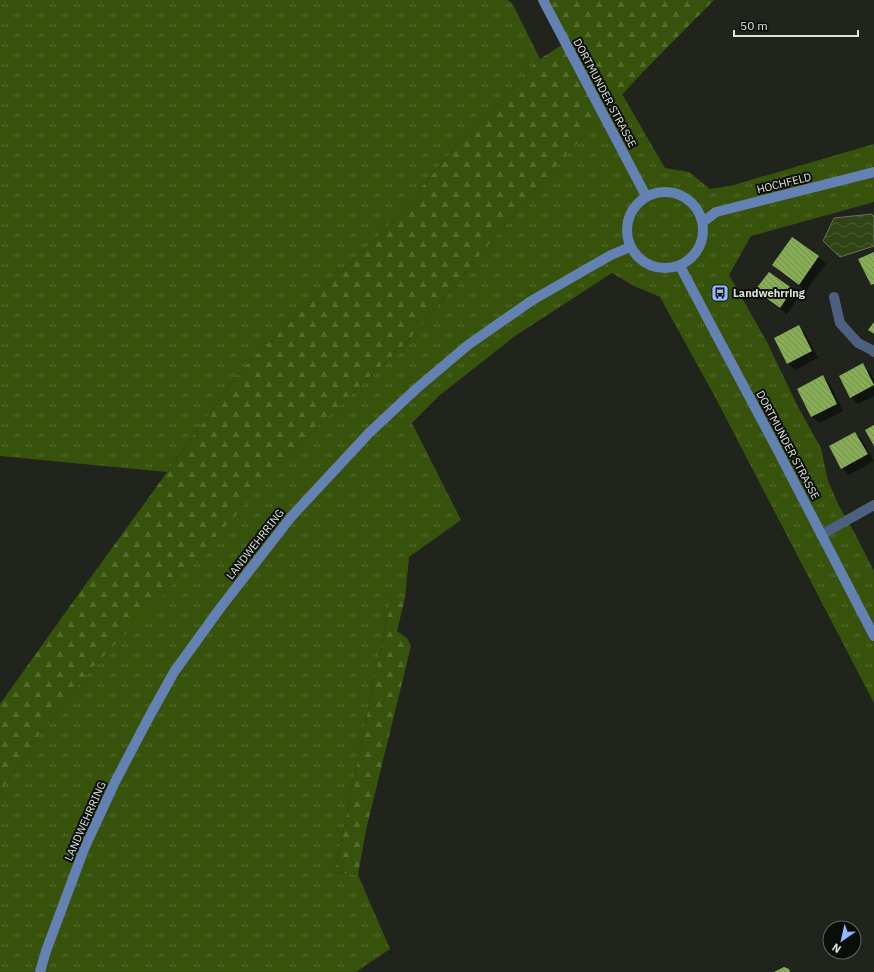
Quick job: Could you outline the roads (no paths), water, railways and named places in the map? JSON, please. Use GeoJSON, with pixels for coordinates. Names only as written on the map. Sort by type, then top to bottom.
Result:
{"type":"FeatureCollection","features":[{"type":"Feature","properties":{"kind":"main road","name":"DORTMUNDER STRASSE"},"geometry":{"type":"LineString","coordinates":[[543,0],[646,196]]}},
{"type":"Feature","properties":{"kind":"main road","name":"HOCHFELD"},"geometry":{"type":"LineString","coordinates":[[703,222],[716,212],[874,172]]}},
{"type":"Feature","properties":{"kind":"main road"},"geometry":{"type":"LineString","coordinates":[[657,192],[669,192],[681,195],[691,201],[703,222],[703,235],[699,248],[691,258],[680,266],[669,268],[657,268],[646,264],[637,257],[630,247],[626,236],[626,224],[633,208],[646,196],[657,192]]}},
{"type":"Feature","properties":{"kind":"main road","name":"LANDWEHRRING"},"geometry":{"type":"LineString","coordinates":[[40,972],[46,951],[84,849],[115,782],[148,719],[174,672],[221,607],[291,517],[368,433],[416,389],[468,345],[531,301],[611,255],[630,247]]}},
{"type":"Feature","properties":{"kind":"main road","name":"DORTMUNDER STRASSE"},"geometry":{"type":"LineString","coordinates":[[680,266],[874,636]]}},
{"type":"Feature","properties":{"kind":"street"},"geometry":{"type":"LineString","coordinates":[[834,297],[840,323],[858,343],[874,352]]}},
{"type":"Feature","properties":{"kind":"street"},"geometry":{"type":"LineString","coordinates":[[821,535],[874,505]]}},
{"type":"Feature","properties":{"kind":"water"},"geometry":{"type":"Polygon","coordinates":[[[872,214],[874,217],[874,246],[840,257],[823,241],[834,218],[872,214]]]}},
{"type":"Feature","properties":{"kind":"place","name":"Landwehrring"},"geometry":{"type":"Point","coordinates":[720,293]}}]}
